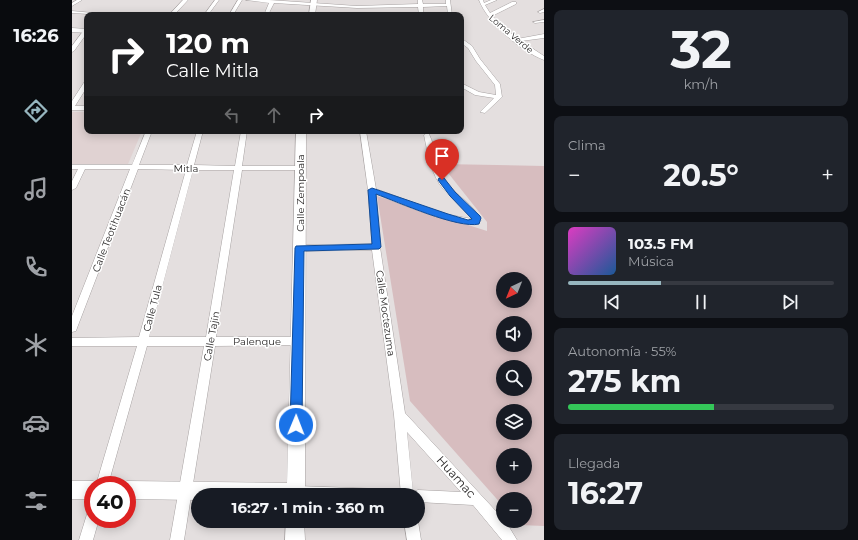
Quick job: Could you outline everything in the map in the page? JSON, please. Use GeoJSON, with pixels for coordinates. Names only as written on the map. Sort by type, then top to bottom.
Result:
{"type":"FeatureCollection","features":[{"type":"Feature","properties":{"kind":"street"},"geometry":{"type":"LineString","coordinates":[[72,6],[80,0]]}},
{"type":"Feature","properties":{"kind":"street"},"geometry":{"type":"LineString","coordinates":[[174,12],[186,0]]}},
{"type":"Feature","properties":{"kind":"street"},"geometry":{"type":"LineString","coordinates":[[208,12],[217,0]]}},
{"type":"Feature","properties":{"kind":"street"},"geometry":{"type":"LineString","coordinates":[[233,12],[240,0]]}},
{"type":"Feature","properties":{"kind":"street"},"geometry":{"type":"LineString","coordinates":[[248,0],[358,5],[448,2],[450,12]]}},
{"type":"Feature","properties":{"kind":"street"},"geometry":{"type":"LineString","coordinates":[[482,3],[495,0]]}},
{"type":"Feature","properties":{"kind":"street"},"geometry":{"type":"LineString","coordinates":[[267,12],[272,2]]}},
{"type":"Feature","properties":{"kind":"street"},"geometry":{"type":"LineString","coordinates":[[312,12],[314,2]]}},
{"type":"Feature","properties":{"kind":"street"},"geometry":{"type":"LineString","coordinates":[[420,2],[421,12]]}},
{"type":"Feature","properties":{"kind":"street","name":"Loma Verde"},"geometry":{"type":"LineString","coordinates":[[482,3],[489,16],[528,50],[544,58]]}},
{"type":"Feature","properties":{"kind":"street"},"geometry":{"type":"LineString","coordinates":[[489,16],[514,3]]}},
{"type":"Feature","properties":{"kind":"street"},"geometry":{"type":"LineString","coordinates":[[357,12],[358,5]]}},
{"type":"Feature","properties":{"kind":"street"},"geometry":{"type":"LineString","coordinates":[[72,12],[84,13]]}},
{"type":"Feature","properties":{"kind":"street"},"geometry":{"type":"LineString","coordinates":[[535,22],[544,21]]}},
{"type":"Feature","properties":{"kind":"street"},"geometry":{"type":"LineString","coordinates":[[72,30],[84,31]]}},
{"type":"Feature","properties":{"kind":"street"},"geometry":{"type":"LineString","coordinates":[[72,50],[84,34]]}},
{"type":"Feature","properties":{"kind":"street"},"geometry":{"type":"LineString","coordinates":[[518,40],[544,36]]}},
{"type":"Feature","properties":{"kind":"street"},"geometry":{"type":"LineString","coordinates":[[464,42],[470,47],[478,60],[498,85],[499,97]]}},
{"type":"Feature","properties":{"kind":"street"},"geometry":{"type":"LineString","coordinates":[[84,87],[72,107],[84,108]]}},
{"type":"Feature","properties":{"kind":"street"},"geometry":{"type":"LineString","coordinates":[[464,87],[477,94],[499,97]]}},
{"type":"Feature","properties":{"kind":"street"},"geometry":{"type":"LineString","coordinates":[[483,112],[499,97]]}},
{"type":"Feature","properties":{"kind":"street","name":"Calle Teotihuacán"},"geometry":{"type":"LineString","coordinates":[[72,328],[148,134]]}},
{"type":"Feature","properties":{"kind":"street","name":"Calle Tula"},"geometry":{"type":"LineString","coordinates":[[105,476],[143,342],[199,134]]}},
{"type":"Feature","properties":{"kind":"street","name":"Calle Tajín"},"geometry":{"type":"LineString","coordinates":[[177,540],[244,134]]}},
{"type":"Feature","properties":{"kind":"street","name":"Calle Zempoala"},"geometry":{"type":"LineString","coordinates":[[296,488],[300,134]]}},
{"type":"Feature","properties":{"kind":"street","name":"Calle Moctezuma"},"geometry":{"type":"LineString","coordinates":[[363,134],[372,190],[376,247],[400,415],[406,488]]}},
{"type":"Feature","properties":{"kind":"street"},"geometry":{"type":"LineString","coordinates":[[372,190],[446,216],[468,222],[476,222],[477,218],[452,194],[442,180],[432,156],[427,135]]}},
{"type":"Feature","properties":{"kind":"street","name":"Mitla"},"geometry":{"type":"LineString","coordinates":[[72,167],[300,168]]}},
{"type":"Feature","properties":{"kind":"street"},"geometry":{"type":"LineString","coordinates":[[72,188],[83,167]]}},
{"type":"Feature","properties":{"kind":"street"},"geometry":{"type":"LineString","coordinates":[[299,248],[376,247]]}},
{"type":"Feature","properties":{"kind":"street","name":"Palenque"},"geometry":{"type":"LineString","coordinates":[[72,342],[297,341]]}},
{"type":"Feature","properties":{"kind":"street","name":"Huamac"},"geometry":{"type":"LineString","coordinates":[[400,415],[501,527],[510,540]]}},
{"type":"Feature","properties":{"kind":"street"},"geometry":{"type":"LineString","coordinates":[[72,490],[84,490]]}},
{"type":"Feature","properties":{"kind":"street"},"geometry":{"type":"LineString","coordinates":[[136,490],[191,491]]}},
{"type":"Feature","properties":{"kind":"street"},"geometry":{"type":"LineString","coordinates":[[425,496],[476,499]]}},
{"type":"Feature","properties":{"kind":"street"},"geometry":{"type":"LineString","coordinates":[[86,540],[90,528]]}},
{"type":"Feature","properties":{"kind":"street"},"geometry":{"type":"LineString","coordinates":[[295,528],[295,540]]}},
{"type":"Feature","properties":{"kind":"street"},"geometry":{"type":"LineString","coordinates":[[412,528],[414,540]]}},
{"type":"Feature","properties":{"kind":"shaded area"},"geometry":{"type":"Polygon","coordinates":[[[72,112],[84,112],[84,134],[141,134],[128,164],[72,164],[72,112]]]}},
{"type":"Feature","properties":{"kind":"shaded area"},"geometry":{"type":"Polygon","coordinates":[[[441,164],[544,166],[544,526],[532,526],[532,492],[496,492],[496,498],[410,401],[377,196],[487,231],[487,222],[441,164]]]}},
{"type":"Feature","properties":{"kind":"route"},"geometry":{"type":"LineString","coordinates":[[296,425],[299,248],[376,247],[372,190],[446,216],[468,222],[476,222],[477,218],[452,194],[442,180]]}}]}
